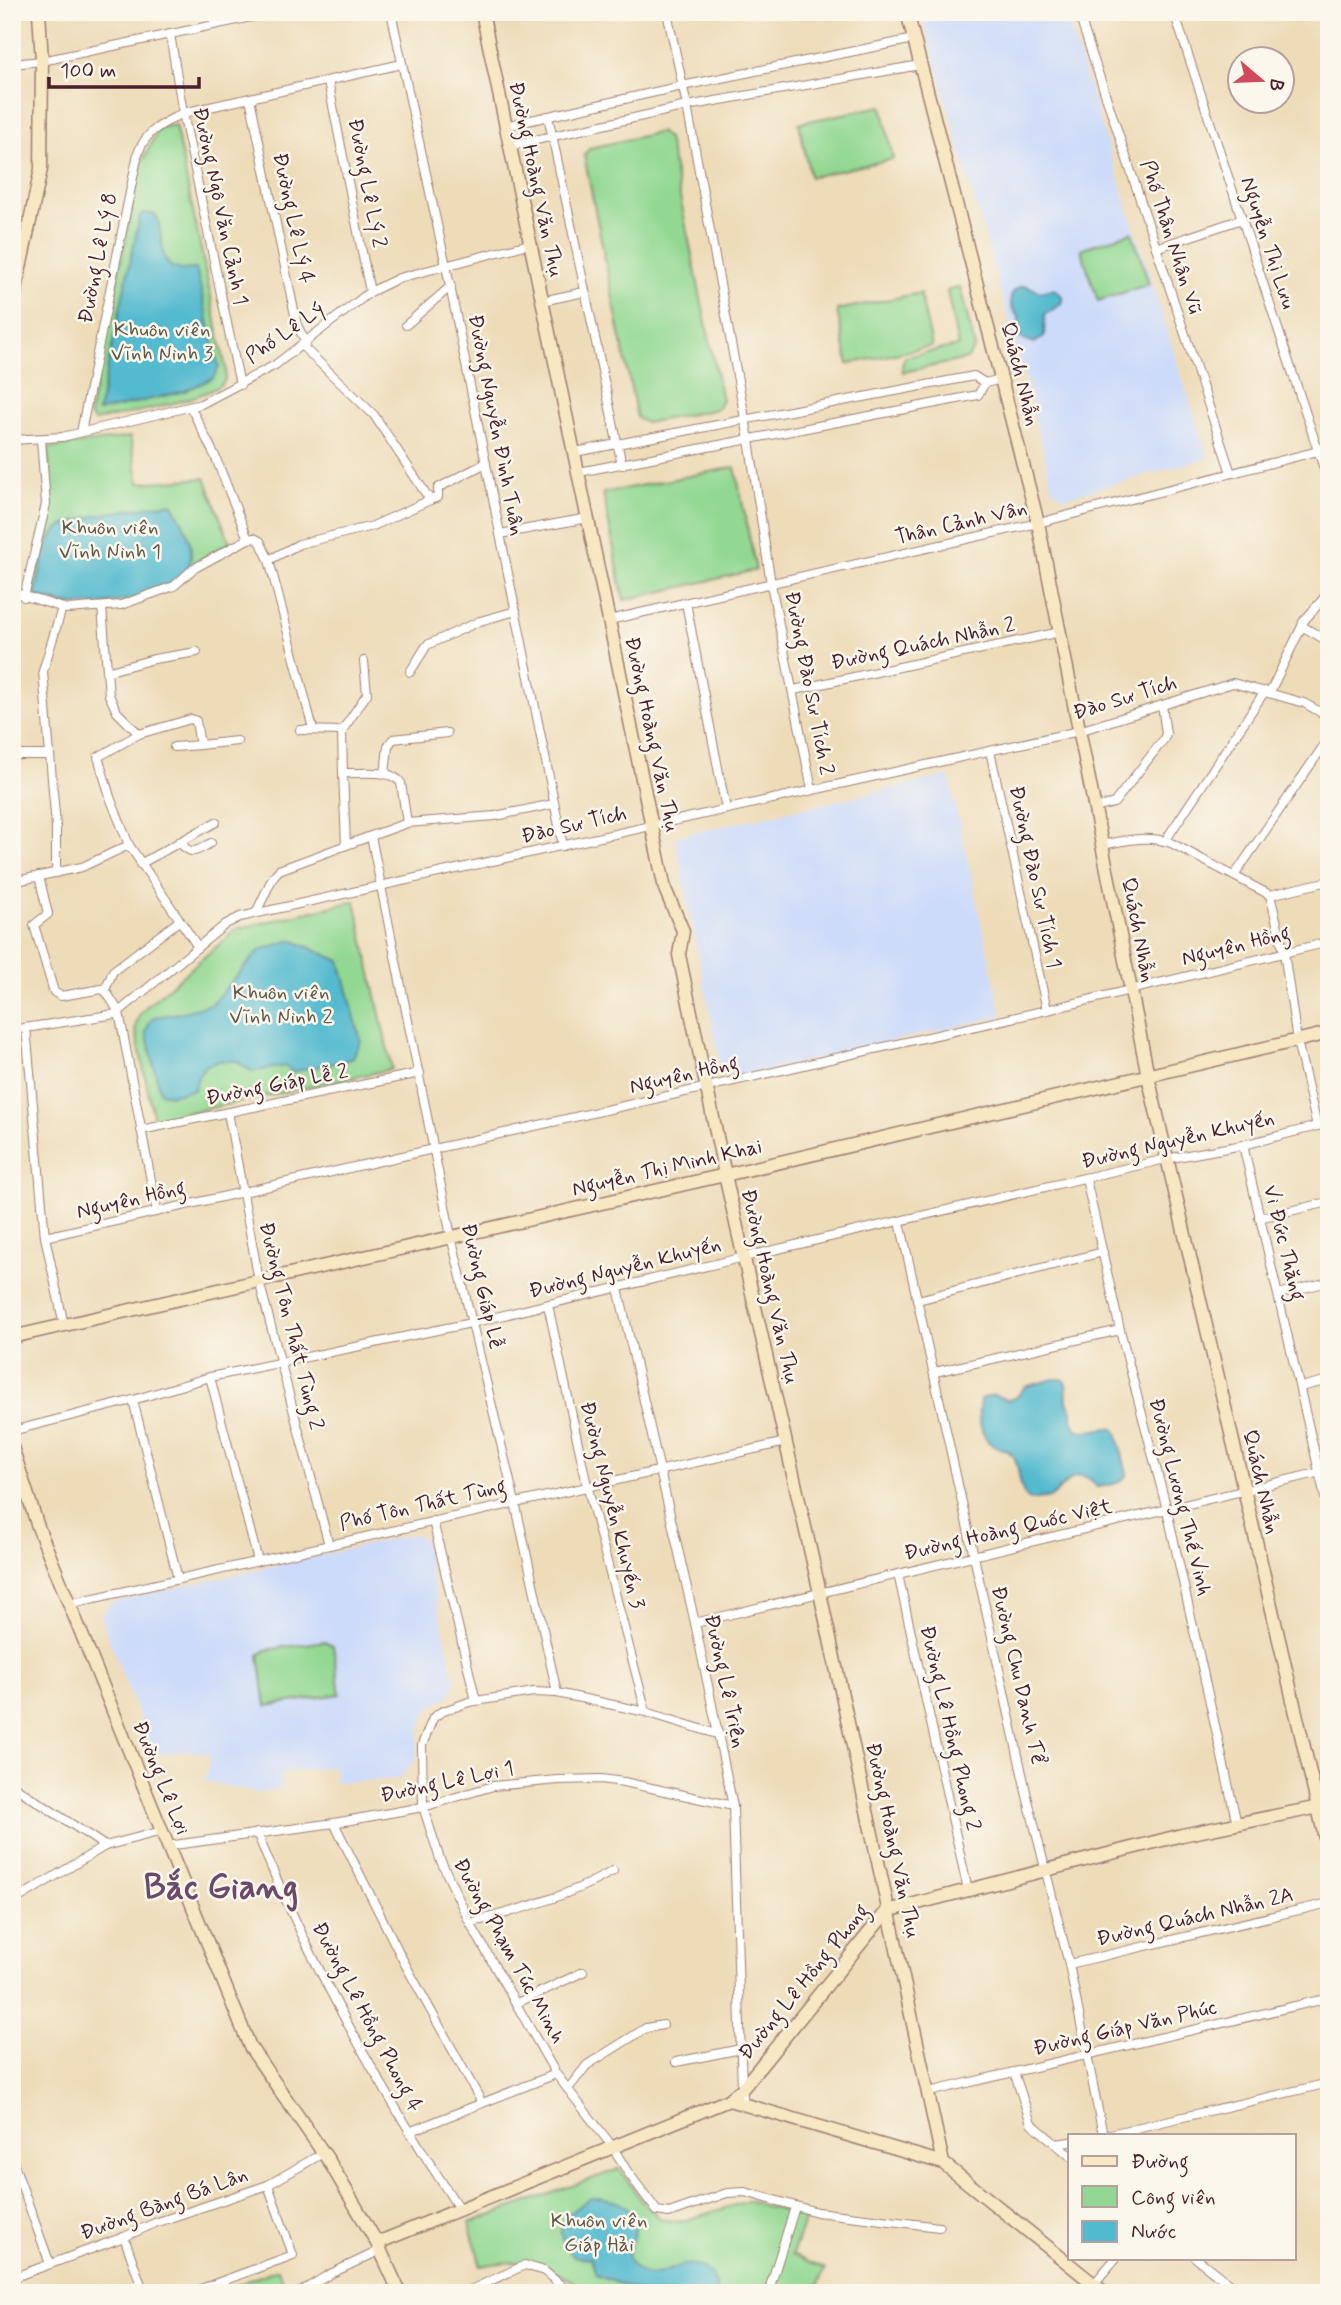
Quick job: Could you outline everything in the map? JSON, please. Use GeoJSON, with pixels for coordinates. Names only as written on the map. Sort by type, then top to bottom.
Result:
{"type":"FeatureCollection","features":[{"type":"Feature","properties":{"kind":"street"},"geometry":{"type":"LineString","coordinates":[[12,306],[41,169],[42,61],[39,12]]}},
{"type":"Feature","properties":{"kind":"street"},"geometry":{"type":"LineString","coordinates":[[12,64],[42,61],[276,12]]}},
{"type":"Feature","properties":{"kind":"street","name":"Đường Nguyễn Đình Tuân"},"geometry":{"type":"LineString","coordinates":[[391,12],[451,286],[563,846]]}},
{"type":"Feature","properties":{"kind":"street","name":"Đường Hoàng Văn Thụ"},"geometry":{"type":"LineString","coordinates":[[481,12],[665,889],[683,931],[679,955],[725,1175],[820,1592],[943,2164]]}},
{"type":"Feature","properties":{"kind":"street","name":"Đường Đào Sư Tích 2"},"geometry":{"type":"LineString","coordinates":[[667,12],[745,420],[771,584],[812,790]]}},
{"type":"Feature","properties":{"kind":"street","name":"Quách Nhẫn"},"geometry":{"type":"LineString","coordinates":[[907,12],[1038,523],[1129,990],[1243,1492],[1323,1806],[1329,1855]]}},
{"type":"Feature","properties":{"kind":"street","name":"Phố Thân Nhân Vũ"},"geometry":{"type":"LineString","coordinates":[[1078,12],[1231,473]]}},
{"type":"Feature","properties":{"kind":"street"},"geometry":{"type":"LineString","coordinates":[[1175,14],[1185,12]]}},
{"type":"Feature","properties":{"kind":"street","name":"Nguyễn Thị Lưu"},"geometry":{"type":"LineString","coordinates":[[1175,14],[1329,484]]}},
{"type":"Feature","properties":{"kind":"street","name":"Đường Ngô Văn Cảnh 1"},"geometry":{"type":"LineString","coordinates":[[170,34],[183,113],[240,385]]}},
{"type":"Feature","properties":{"kind":"street"},"geometry":{"type":"LineString","coordinates":[[505,126],[682,86],[914,39]]}},
{"type":"Feature","properties":{"kind":"street","name":"Đường Lê Lý 8"},"geometry":{"type":"LineString","coordinates":[[81,432],[138,153],[144,139],[153,129],[183,113],[402,64]]}},
{"type":"Feature","properties":{"kind":"street"},"geometry":{"type":"LineString","coordinates":[[509,146],[687,106],[920,65]]}},
{"type":"Feature","properties":{"kind":"street","name":"Đường Lê Lý 2"},"geometry":{"type":"LineString","coordinates":[[328,81],[370,292]]}},
{"type":"Feature","properties":{"kind":"street","name":"Đường Lê Lý 4"},"geometry":{"type":"LineString","coordinates":[[250,98],[304,345]]}},
{"type":"Feature","properties":{"kind":"street"},"geometry":{"type":"LineString","coordinates":[[548,116],[622,465]]}},
{"type":"Feature","properties":{"kind":"street"},"geometry":{"type":"LineString","coordinates":[[1156,248],[1242,219]]}},
{"type":"Feature","properties":{"kind":"street","name":"Phố Lê Lý"},"geometry":{"type":"LineString","coordinates":[[12,440],[41,439],[81,432],[191,408],[240,385],[304,345],[370,292],[399,278],[530,244]]}},
{"type":"Feature","properties":{"kind":"street"},"geometry":{"type":"LineString","coordinates":[[406,325],[451,286]]}},
{"type":"Feature","properties":{"kind":"street"},"geometry":{"type":"LineString","coordinates":[[542,301],[584,292]]}},
{"type":"Feature","properties":{"kind":"street"},"geometry":{"type":"LineString","coordinates":[[304,345],[374,415],[430,500]]}},
{"type":"Feature","properties":{"kind":"street"},"geometry":{"type":"LineString","coordinates":[[575,452],[974,376],[985,383]]}},
{"type":"Feature","properties":{"kind":"street"},"geometry":{"type":"LineString","coordinates":[[579,472],[978,395],[985,383],[1001,379]]}},
{"type":"Feature","properties":{"kind":"street"},"geometry":{"type":"LineString","coordinates":[[191,408],[215,456],[248,539]]}},
{"type":"Feature","properties":{"kind":"street"},"geometry":{"type":"LineString","coordinates":[[24,597],[46,504],[41,439]]}},
{"type":"Feature","properties":{"kind":"street","name":"Thân Cảnh Vân"},"geometry":{"type":"LineString","coordinates":[[609,620],[1038,523],[1318,451]]}},
{"type":"Feature","properties":{"kind":"street"},"geometry":{"type":"LineString","coordinates":[[269,560],[299,544],[373,526],[438,497],[438,488],[486,463]]}},
{"type":"Feature","properties":{"kind":"street"},"geometry":{"type":"LineString","coordinates":[[500,534],[588,518]]}},
{"type":"Feature","properties":{"kind":"street"},"geometry":{"type":"LineString","coordinates":[[12,592],[62,608],[83,610],[121,606],[174,586],[193,569],[254,538],[260,541],[269,560],[313,729]]}},
{"type":"Feature","properties":{"kind":"street"},"geometry":{"type":"LineString","coordinates":[[1165,841],[1268,692],[1303,622],[1329,592]]}},
{"type":"Feature","properties":{"kind":"street"},"geometry":{"type":"LineString","coordinates":[[686,603],[726,808]]}},
{"type":"Feature","properties":{"kind":"street"},"geometry":{"type":"LineString","coordinates":[[103,607],[109,695],[114,707],[139,734]]}},
{"type":"Feature","properties":{"kind":"street"},"geometry":{"type":"LineString","coordinates":[[56,873],[56,827],[43,671],[62,608]]}},
{"type":"Feature","properties":{"kind":"street"},"geometry":{"type":"LineString","coordinates":[[410,671],[427,645],[480,621],[516,611]]}},
{"type":"Feature","properties":{"kind":"street"},"geometry":{"type":"LineString","coordinates":[[1302,626],[1329,642]]}},
{"type":"Feature","properties":{"kind":"street","name":"Đường Quách Nhẫn 2"},"geometry":{"type":"LineString","coordinates":[[794,690],[1060,632]]}},
{"type":"Feature","properties":{"kind":"street"},"geometry":{"type":"LineString","coordinates":[[106,672],[154,659],[197,652]]}},
{"type":"Feature","properties":{"kind":"street"},"geometry":{"type":"LineString","coordinates":[[346,845],[342,731],[367,694],[364,661]]}},
{"type":"Feature","properties":{"kind":"street","name":"Đào Sư Tích"},"geometry":{"type":"LineString","coordinates":[[12,1030],[119,1013],[231,920],[256,913],[1079,731],[1233,683],[1304,703],[1329,717]]}},
{"type":"Feature","properties":{"kind":"street"},"geometry":{"type":"LineString","coordinates":[[1095,808],[1114,803],[1164,739],[1166,734],[1162,705]]}},
{"type":"Feature","properties":{"kind":"street"},"geometry":{"type":"LineString","coordinates":[[198,947],[129,845],[108,793],[98,757],[139,734],[195,720],[200,745]]}},
{"type":"Feature","properties":{"kind":"street"},"geometry":{"type":"LineString","coordinates":[[300,730],[342,731]]}},
{"type":"Feature","properties":{"kind":"street"},"geometry":{"type":"LineString","coordinates":[[385,774],[388,746],[393,739],[447,733]]}},
{"type":"Feature","properties":{"kind":"street"},"geometry":{"type":"LineString","coordinates":[[1234,876],[1329,738]]}},
{"type":"Feature","properties":{"kind":"street"},"geometry":{"type":"LineString","coordinates":[[174,747],[237,741]]}},
{"type":"Feature","properties":{"kind":"street","name":"Đường Đào Sư Tích 1"},"geometry":{"type":"LineString","coordinates":[[990,751],[1047,1010]]}},
{"type":"Feature","properties":{"kind":"street"},"geometry":{"type":"LineString","coordinates":[[12,755],[49,755]]}},
{"type":"Feature","properties":{"kind":"street"},"geometry":{"type":"LineString","coordinates":[[344,774],[393,775],[401,783],[407,823]]}},
{"type":"Feature","properties":{"kind":"street"},"geometry":{"type":"LineString","coordinates":[[256,913],[279,870],[346,845],[407,823],[495,816],[554,804]]}},
{"type":"Feature","properties":{"kind":"street"},"geometry":{"type":"LineString","coordinates":[[140,864],[216,822]]}},
{"type":"Feature","properties":{"kind":"street","name":"Đường Giáp Lễ"},"geometry":{"type":"LineString","coordinates":[[371,836],[436,1150],[451,1236],[515,1502],[557,1693]]}},
{"type":"Feature","properties":{"kind":"street"},"geometry":{"type":"LineString","coordinates":[[1102,845],[1142,837],[1165,841],[1270,895],[1329,881]]}},
{"type":"Feature","properties":{"kind":"street"},"geometry":{"type":"LineString","coordinates":[[179,842],[192,853],[211,843]]}},
{"type":"Feature","properties":{"kind":"street"},"geometry":{"type":"LineString","coordinates":[[12,882],[82,867],[129,845]]}},
{"type":"Feature","properties":{"kind":"street"},"geometry":{"type":"LineString","coordinates":[[39,876],[48,915],[34,925],[54,992],[61,996],[105,990]]}},
{"type":"Feature","properties":{"kind":"street"},"geometry":{"type":"LineString","coordinates":[[1270,895],[1284,952],[1297,1041],[1317,1126]]}},
{"type":"Feature","properties":{"kind":"street"},"geometry":{"type":"LineString","coordinates":[[105,990],[113,971],[179,921]]}},
{"type":"Feature","properties":{"kind":"street","name":"Nguyên Hồng"},"geometry":{"type":"LineString","coordinates":[[45,1237],[436,1150],[1329,943]]}},
{"type":"Feature","properties":{"kind":"street"},"geometry":{"type":"LineString","coordinates":[[105,990],[119,1013],[157,1212]]}},
{"type":"Feature","properties":{"kind":"street"},"geometry":{"type":"LineString","coordinates":[[26,1028],[45,1237],[64,1325]]}},
{"type":"Feature","properties":{"kind":"street","name":"Nguyễn Thị Minh Khai"},"geometry":{"type":"LineString","coordinates":[[12,1337],[725,1175],[1329,1033]]}},
{"type":"Feature","properties":{"kind":"street","name":"Đường Giáp Lễ 2"},"geometry":{"type":"LineString","coordinates":[[141,1130],[420,1073]]}},
{"type":"Feature","properties":{"kind":"street","name":"Đường Tôn Thất Tùng 2"},"geometry":{"type":"LineString","coordinates":[[228,1112],[259,1281],[329,1545]]}},
{"type":"Feature","properties":{"kind":"street","name":"Đường Nguyễn Khuyến"},"geometry":{"type":"LineString","coordinates":[[12,1431],[211,1377],[471,1323],[744,1257],[1329,1123]]}},
{"type":"Feature","properties":{"kind":"street","name":"Vi Đức Thăng"},"geometry":{"type":"LineString","coordinates":[[1242,1145],[1329,1514]]}},
{"type":"Feature","properties":{"kind":"street","name":"Đường Lương Thế Vinh"},"geometry":{"type":"LineString","coordinates":[[1086,1179],[1120,1330],[1167,1510],[1237,1824]]}},
{"type":"Feature","properties":{"kind":"street"},"geometry":{"type":"LineString","coordinates":[[1259,1218],[1329,1202]]}},
{"type":"Feature","properties":{"kind":"street","name":"Đường Chu Danh Tể"},"geometry":{"type":"LineString","coordinates":[[900,1222],[1045,1870],[1069,1965],[1105,2134]]}},
{"type":"Feature","properties":{"kind":"street"},"geometry":{"type":"LineString","coordinates":[[918,1300],[1103,1252]]}},
{"type":"Feature","properties":{"kind":"street"},"geometry":{"type":"LineString","coordinates":[[1278,1294],[1329,1282]]}},
{"type":"Feature","properties":{"kind":"street","name":"Đường Lê Triện"},"geometry":{"type":"LineString","coordinates":[[618,1288],[720,1735],[733,1806],[744,2104]]}},
{"type":"Feature","properties":{"kind":"street","name":"Đường Nguyễn Khuyến 3"},"geometry":{"type":"LineString","coordinates":[[548,1305],[587,1485],[646,1712]]}},
{"type":"Feature","properties":{"kind":"street"},"geometry":{"type":"LineString","coordinates":[[935,1373],[1120,1330]]}},
{"type":"Feature","properties":{"kind":"street"},"geometry":{"type":"LineString","coordinates":[[211,1377],[258,1561]]}},
{"type":"Feature","properties":{"kind":"street"},"geometry":{"type":"LineString","coordinates":[[1300,1387],[1329,1380]]}},
{"type":"Feature","properties":{"kind":"street"},"geometry":{"type":"LineString","coordinates":[[133,1400],[178,1579]]}},
{"type":"Feature","properties":{"kind":"street","name":"Phố Tôn Thất Tùng"},"geometry":{"type":"LineString","coordinates":[[68,1604],[786,1442]]}},
{"type":"Feature","properties":{"kind":"street","name":"Đường Lê Lợi"},"geometry":{"type":"LineString","coordinates":[[12,1447],[38,1527],[68,1604],[250,2047],[323,2153],[379,2246],[400,2293]]}},
{"type":"Feature","properties":{"kind":"street","name":"Đường Hoàng Quốc Việt"},"geometry":{"type":"LineString","coordinates":[[695,1623],[1329,1471]]}},
{"type":"Feature","properties":{"kind":"street"},"geometry":{"type":"LineString","coordinates":[[433,1521],[476,1701]]}},
{"type":"Feature","properties":{"kind":"street","name":"Đường Lê Hồng Phong 2"},"geometry":{"type":"LineString","coordinates":[[898,1574],[968,1890]]}},
{"type":"Feature","properties":{"kind":"street","name":"Đường Phạm Túc Minh"},"geometry":{"type":"LineString","coordinates":[[720,1735],[646,1712],[557,1693],[534,1692],[476,1701],[441,1712],[433,1718],[422,1745],[423,1807],[440,1859],[470,1923],[556,2074],[612,2146],[657,2211],[669,2213],[735,2192],[757,2194],[795,2207]]}},
{"type":"Feature","properties":{"kind":"street","name":"Đường Lê Lợi 1"},"geometry":{"type":"LineString","coordinates":[[167,1846],[334,1823],[423,1807],[493,1786],[558,1780],[601,1779],[733,1806]]}},
{"type":"Feature","properties":{"kind":"street"},"geometry":{"type":"LineString","coordinates":[[12,1785],[105,1846]]}},
{"type":"Feature","properties":{"kind":"street","name":"Đường Lê Hồng Phong"},"geometry":{"type":"LineString","coordinates":[[299,2293],[379,2246],[612,2146],[729,2100],[742,2089],[887,1911],[1182,1835],[1323,1806]]}},
{"type":"Feature","properties":{"kind":"street"},"geometry":{"type":"LineString","coordinates":[[334,1823],[405,1964],[482,2103]]}},
{"type":"Feature","properties":{"kind":"street"},"geometry":{"type":"LineString","coordinates":[[12,1902],[105,1846],[162,1831]]}},
{"type":"Feature","properties":{"kind":"street","name":"Đường Lê Hồng Phong 4"},"geometry":{"type":"LineString","coordinates":[[257,1833],[282,1895],[342,2014],[409,2132],[460,2210]]}},
{"type":"Feature","properties":{"kind":"street"},"geometry":{"type":"LineString","coordinates":[[470,1923],[508,1913],[580,1887],[602,1879],[613,1871]]}},
{"type":"Feature","properties":{"kind":"street","name":"Đường Quách Nhẫn 2A"},"geometry":{"type":"LineString","coordinates":[[1069,1965],[1329,1903]]}},
{"type":"Feature","properties":{"kind":"street"},"geometry":{"type":"LineString","coordinates":[[517,2003],[583,1972]]}},
{"type":"Feature","properties":{"kind":"street","name":"Đường Giáp Văn Phúc"},"geometry":{"type":"LineString","coordinates":[[929,2092],[1329,1998]]}},
{"type":"Feature","properties":{"kind":"street"},"geometry":{"type":"LineString","coordinates":[[568,2089],[587,2065],[646,2028],[663,2025]]}},
{"type":"Feature","properties":{"kind":"street"},"geometry":{"type":"LineString","coordinates":[[676,2062],[741,2049]]}},
{"type":"Feature","properties":{"kind":"street"},"geometry":{"type":"LineString","coordinates":[[1014,2072],[1031,2123],[1068,2154]]}},
{"type":"Feature","properties":{"kind":"street"},"geometry":{"type":"LineString","coordinates":[[409,2132],[556,2074]]}},
{"type":"Feature","properties":{"kind":"street"},"geometry":{"type":"LineString","coordinates":[[1109,2134],[1329,2083]]}},
{"type":"Feature","properties":{"kind":"street"},"geometry":{"type":"LineString","coordinates":[[729,2100],[943,2164],[1090,2288],[1105,2293]]}},
{"type":"Feature","properties":{"kind":"street"},"geometry":{"type":"LineString","coordinates":[[1055,2144],[1068,2142]]}},
{"type":"Feature","properties":{"kind":"street","name":"Đường Bàng Bá Lân"},"geometry":{"type":"LineString","coordinates":[[12,2278],[124,2238],[155,2223],[268,2185],[323,2153]]}},
{"type":"Feature","properties":{"kind":"street"},"geometry":{"type":"LineString","coordinates":[[12,2159],[50,2264]]}},
{"type":"Feature","properties":{"kind":"street"},"geometry":{"type":"LineString","coordinates":[[190,2293],[293,2255],[268,2185]]}},
{"type":"Feature","properties":{"kind":"street"},"geometry":{"type":"LineString","coordinates":[[768,2293],[795,2207],[939,2227]]}},
{"type":"Feature","properties":{"kind":"street"},"geometry":{"type":"LineString","coordinates":[[124,2238],[144,2293]]}},
{"type":"Feature","properties":{"kind":"street"},"geometry":{"type":"LineString","coordinates":[[1090,2288],[1114,2260]]}},
{"type":"Feature","properties":{"kind":"street"},"geometry":{"type":"LineString","coordinates":[[1199,2260],[1241,2293]]}},
{"type":"Feature","properties":{"kind":"street"},"geometry":{"type":"LineString","coordinates":[[464,2293],[525,2264],[544,2272],[570,2293]]}},
{"type":"Feature","properties":{"kind":"shaded area"},"geometry":{"type":"Polygon","coordinates":[[[921,12],[1065,12],[1208,458],[1064,498],[1052,488],[1028,388],[921,12]]]}},
{"type":"Feature","properties":{"kind":"shaded area"},"geometry":{"type":"Polygon","coordinates":[[[949,776],[1002,1016],[736,1077],[721,1068],[675,837],[949,776]]]}},
{"type":"Feature","properties":{"kind":"shaded area"},"geometry":{"type":"Polygon","coordinates":[[[415,1534],[424,1540],[455,1683],[448,1698],[431,1706],[427,1712],[419,1732],[417,1758],[399,1779],[334,1783],[334,1766],[282,1773],[281,1789],[257,1793],[205,1781],[210,1754],[190,1751],[153,1754],[101,1618],[110,1603],[415,1534]]]}},
{"type":"Feature","properties":{"kind":"green space"},"geometry":{"type":"Polygon","coordinates":[[[882,106],[893,159],[810,177],[799,123],[882,106]]]}},
{"type":"Feature","properties":{"kind":"green space","name":"Khuôn viên Vĩnh Ninh 3"},"geometry":{"type":"Polygon","coordinates":[[[175,125],[226,369],[225,380],[218,387],[186,400],[94,421],[89,415],[141,164],[159,128],[175,125]]]}},
{"type":"Feature","properties":{"kind":"green space"},"geometry":{"type":"Polygon","coordinates":[[[660,132],[668,139],[722,400],[718,408],[712,410],[646,423],[637,418],[584,155],[590,148],[660,132]]]}},
{"type":"Feature","properties":{"kind":"green space"},"geometry":{"type":"Polygon","coordinates":[[[1132,232],[1149,284],[1098,301],[1081,249],[1132,232]]]}},
{"type":"Feature","properties":{"kind":"green space"},"geometry":{"type":"Polygon","coordinates":[[[960,287],[975,347],[967,359],[903,372],[905,357],[958,346],[947,291],[960,287]]]}},
{"type":"Feature","properties":{"kind":"green space"},"geometry":{"type":"Polygon","coordinates":[[[920,293],[932,346],[848,364],[837,310],[920,293]]]}},
{"type":"Feature","properties":{"kind":"green space","name":"Khuôn viên Vĩnh Ninh 1"},"geometry":{"type":"Polygon","coordinates":[[[130,437],[139,483],[205,478],[230,543],[199,560],[179,580],[67,607],[30,596],[50,516],[52,489],[48,448],[130,437]]]}},
{"type":"Feature","properties":{"kind":"green space"},"geometry":{"type":"Polygon","coordinates":[[[735,467],[756,570],[624,600],[603,493],[735,467]]]}},
{"type":"Feature","properties":{"kind":"green space","name":"Khuôn viên Vĩnh Ninh 2"},"geometry":{"type":"Polygon","coordinates":[[[355,901],[392,1069],[154,1120],[135,1028],[139,1016],[147,1006],[237,929],[355,901]]]}},
{"type":"Feature","properties":{"kind":"green space"},"geometry":{"type":"Polygon","coordinates":[[[325,1641],[333,1646],[340,1694],[266,1706],[259,1655],[266,1650],[325,1641]]]}},
{"type":"Feature","properties":{"kind":"green space","name":"Khuôn viên Giáp Hải"},"geometry":{"type":"Polygon","coordinates":[[[619,2169],[645,2205],[661,2219],[680,2222],[748,2201],[805,2218],[792,2255],[825,2269],[815,2293],[590,2293],[563,2276],[538,2265],[513,2262],[481,2266],[469,2223],[619,2169]]]}},
{"type":"Feature","properties":{"kind":"green space"},"geometry":{"type":"Polygon","coordinates":[[[278,2269],[285,2290],[281,2293],[217,2293],[278,2269]]]}},
{"type":"Feature","properties":{"kind":"water"},"geometry":{"type":"Polygon","coordinates":[[[144,213],[156,215],[158,219],[164,257],[170,266],[181,270],[196,269],[219,367],[213,378],[185,391],[98,412],[140,216],[144,213]]]}},
{"type":"Feature","properties":{"kind":"water"},"geometry":{"type":"Polygon","coordinates":[[[1022,286],[1040,292],[1053,289],[1062,297],[1061,304],[1045,314],[1044,337],[1034,343],[1020,338],[1019,317],[1011,305],[1013,292],[1022,286]]]}},
{"type":"Feature","properties":{"kind":"water"},"geometry":{"type":"Polygon","coordinates":[[[172,503],[186,530],[191,551],[186,571],[175,582],[141,597],[103,604],[72,605],[35,596],[45,551],[57,530],[93,516],[172,503]]]}},
{"type":"Feature","properties":{"kind":"water"},"geometry":{"type":"Polygon","coordinates":[[[292,940],[340,961],[361,1041],[352,1059],[293,1072],[285,1066],[252,1072],[237,1061],[219,1061],[205,1066],[198,1076],[194,1090],[170,1095],[160,1092],[146,1032],[150,1021],[155,1017],[212,1004],[260,950],[292,940]]]}},
{"type":"Feature","properties":{"kind":"water"},"geometry":{"type":"Polygon","coordinates":[[[1062,1379],[1066,1383],[1067,1402],[1076,1429],[1085,1431],[1112,1428],[1117,1432],[1127,1474],[1118,1482],[1097,1487],[1083,1476],[1077,1476],[1051,1497],[1029,1500],[1023,1491],[1013,1456],[1008,1451],[992,1445],[985,1436],[980,1424],[981,1399],[993,1395],[1008,1400],[1016,1398],[1025,1387],[1062,1379]]]}},
{"type":"Feature","properties":{"kind":"water"},"geometry":{"type":"Polygon","coordinates":[[[591,2198],[613,2201],[631,2213],[635,2228],[628,2256],[632,2266],[638,2271],[648,2275],[694,2265],[710,2274],[717,2293],[644,2293],[596,2275],[591,2258],[572,2255],[564,2245],[561,2235],[568,2216],[591,2198]]]}},
{"type":"Feature","properties":{"kind":"district","name":"Bắc Giang"},"geometry":{"type":"Point","coordinates":[221,1888]}}]}
